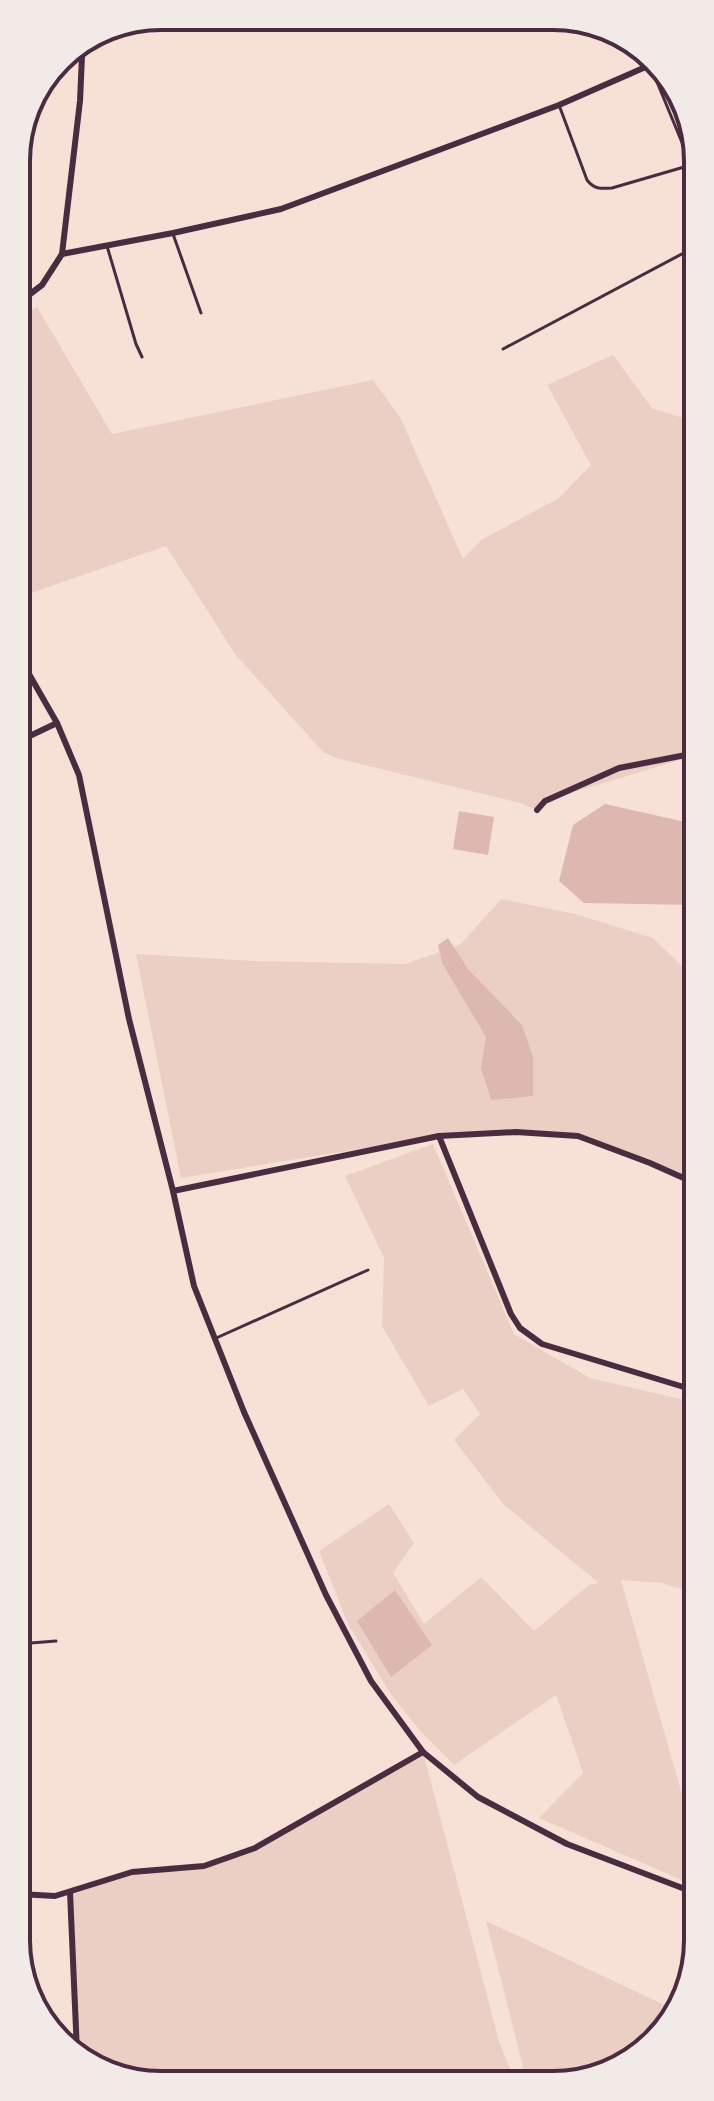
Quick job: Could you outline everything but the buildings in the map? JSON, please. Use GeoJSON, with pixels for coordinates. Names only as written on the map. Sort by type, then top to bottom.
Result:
{"type":"FeatureCollection","features":[{"type":"Feature","properties":{"kind":"street"},"geometry":{"type":"LineString","coordinates":[[30,294],[42,285],[62,254],[80,101],[82,57]]}},
{"type":"Feature","properties":{"kind":"street"},"geometry":{"type":"LineString","coordinates":[[62,254],[281,209],[559,105],[646,68]]}},
{"type":"Feature","properties":{"kind":"street"},"geometry":{"type":"LineString","coordinates":[[30,676],[57,723],[79,775],[129,1019],[194,1286],[244,1412],[326,1595],[371,1681],[423,1752],[478,1797],[567,1844],[684,1889]]}},
{"type":"Feature","properties":{"kind":"street"},"geometry":{"type":"LineString","coordinates":[[30,736],[57,723]]}},
{"type":"Feature","properties":{"kind":"street"},"geometry":{"type":"LineString","coordinates":[[537,810],[545,801],[619,768],[684,755]]}},
{"type":"Feature","properties":{"kind":"street"},"geometry":{"type":"LineString","coordinates":[[173,1191],[439,1136],[516,1132],[578,1136],[684,1178]]}},
{"type":"Feature","properties":{"kind":"street"},"geometry":{"type":"LineString","coordinates":[[439,1136],[511,1314],[520,1328],[542,1344],[684,1387]]}},
{"type":"Feature","properties":{"kind":"street"},"geometry":{"type":"LineString","coordinates":[[30,1895],[55,1896],[132,1872],[204,1866],[255,1848],[423,1752]]}},
{"type":"Feature","properties":{"kind":"street"},"geometry":{"type":"LineString","coordinates":[[70,1892],[76,2040]]}},
{"type":"Feature","properties":{"kind":"lane"},"geometry":{"type":"LineString","coordinates":[[665,93],[681,139]]}},
{"type":"Feature","properties":{"kind":"lane"},"geometry":{"type":"LineString","coordinates":[[559,105],[592,186],[612,188],[684,167]]}},
{"type":"Feature","properties":{"kind":"lane"},"geometry":{"type":"LineString","coordinates":[[173,233],[201,313]]}},
{"type":"Feature","properties":{"kind":"lane"},"geometry":{"type":"LineString","coordinates":[[107,246],[142,357]]}},
{"type":"Feature","properties":{"kind":"lane"},"geometry":{"type":"LineString","coordinates":[[503,349],[684,253]]}},
{"type":"Feature","properties":{"kind":"lane"},"geometry":{"type":"LineString","coordinates":[[214,1339],[368,1270]]}},
{"type":"Feature","properties":{"kind":"lane"},"geometry":{"type":"LineString","coordinates":[[30,1643],[56,1641]]}},
{"type":"Feature","properties":{"kind":"shaded area"},"geometry":{"type":"Polygon","coordinates":[[[37,307],[112,434],[373,380],[400,417],[463,559],[481,540],[559,498],[591,465],[547,385],[613,355],[652,408],[684,418],[684,759],[545,801],[537,810],[323,752],[235,654],[166,546],[30,593],[30,311],[37,307]]]}},
{"type":"Feature","properties":{"kind":"shaded area"},"geometry":{"type":"Polygon","coordinates":[[[605,804],[684,822],[684,905],[584,903],[559,881],[573,825],[605,804]]]}},
{"type":"Feature","properties":{"kind":"shaded area"},"geometry":{"type":"Polygon","coordinates":[[[459,811],[494,817],[488,855],[453,849],[459,811]]]}},
{"type":"Feature","properties":{"kind":"shaded area"},"geometry":{"type":"Polygon","coordinates":[[[501,899],[575,914],[653,938],[684,968],[684,1181],[578,1136],[516,1132],[439,1136],[181,1178],[136,954],[255,961],[405,964],[460,945],[501,899]]]}},
{"type":"Feature","properties":{"kind":"shaded area"},"geometry":{"type":"Polygon","coordinates":[[[448,938],[468,969],[522,1025],[533,1057],[533,1096],[491,1100],[481,1068],[486,1037],[442,963],[438,945],[448,938]]]}},
{"type":"Feature","properties":{"kind":"shaded area"},"geometry":{"type":"Polygon","coordinates":[[[433,1144],[514,1334],[590,1378],[684,1400],[684,1590],[662,1583],[621,1580],[684,1802],[684,1881],[539,1818],[583,1773],[556,1695],[454,1765],[420,1731],[390,1693],[348,1624],[319,1551],[389,1504],[414,1543],[393,1573],[424,1624],[481,1577],[534,1631],[589,1585],[599,1583],[504,1505],[454,1440],[480,1414],[463,1389],[429,1406],[382,1326],[384,1258],[345,1176],[433,1144]]]}},
{"type":"Feature","properties":{"kind":"shaded area"},"geometry":{"type":"Polygon","coordinates":[[[395,1590],[432,1645],[391,1677],[357,1621],[395,1590]]]}},
{"type":"Feature","properties":{"kind":"shaded area"},"geometry":{"type":"Polygon","coordinates":[[[423,1752],[499,2041],[511,2071],[161,2071],[111,2061],[76,2040],[70,1892],[132,1872],[204,1866],[255,1848],[423,1752]]]}},
{"type":"Feature","properties":{"kind":"shaded area"},"geometry":{"type":"Polygon","coordinates":[[[486,1921],[666,2006],[652,2026],[633,2044],[603,2061],[579,2068],[524,2071],[486,1921]]]}}]}
